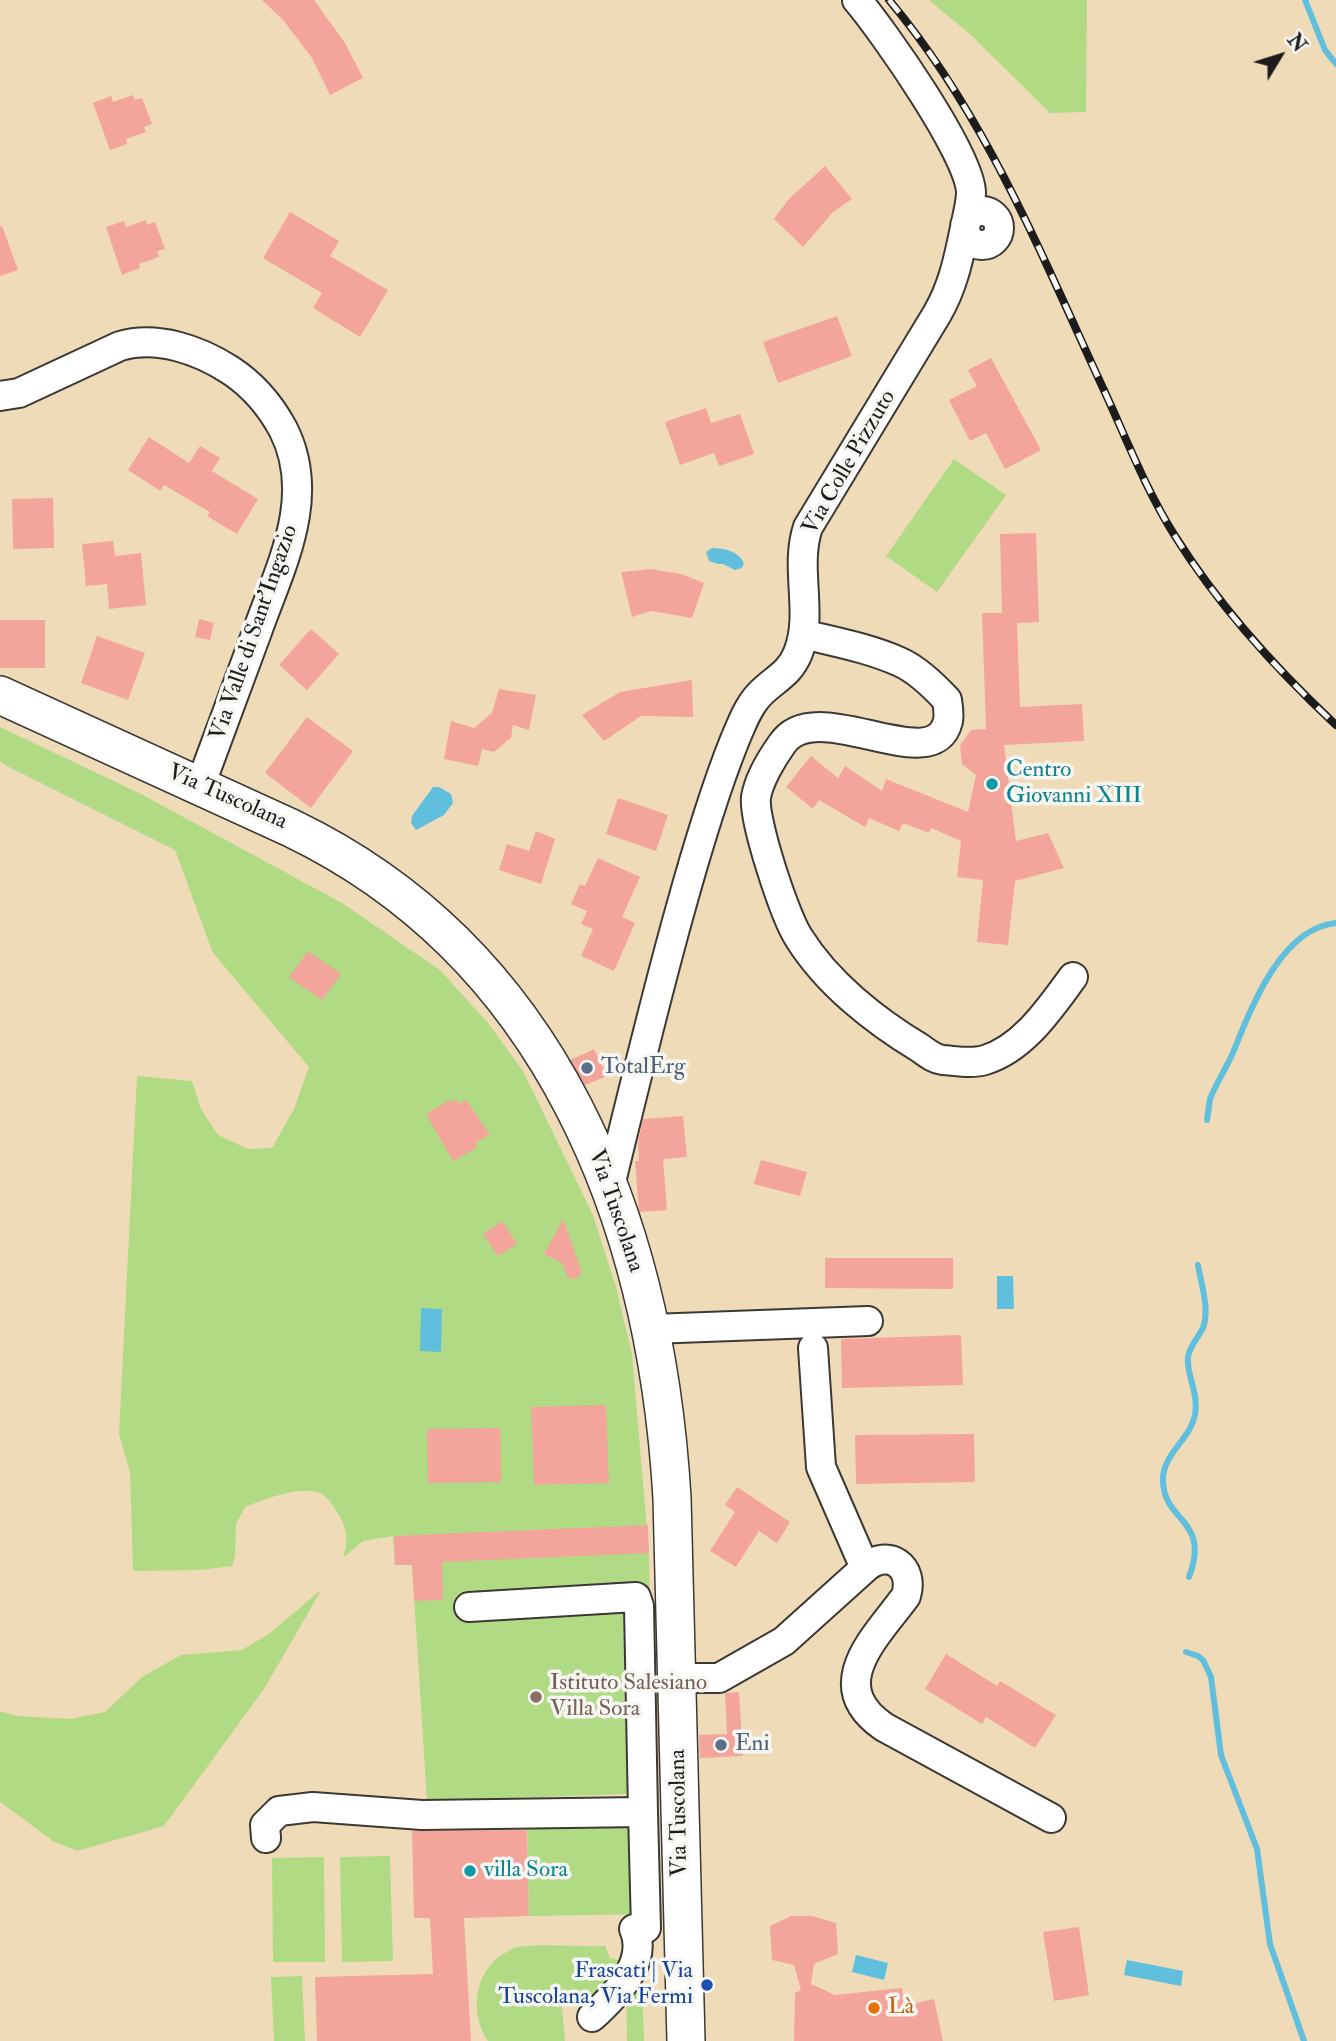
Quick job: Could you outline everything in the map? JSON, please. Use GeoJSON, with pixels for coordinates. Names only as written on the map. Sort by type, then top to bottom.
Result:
{"type":"FeatureCollection","features":[{"type":"Feature","properties":{"kind":"main road","name":"Via Tuscolana"},"geometry":{"type":"LineString","coordinates":[[0,695],[315,839],[397,892],[457,944],[545,1044],[592,1134],[632,1250],[651,1329],[663,1397],[671,1473],[676,1678],[685,1723],[686,2041]]}},
{"type":"Feature","properties":{"kind":"street","name":"Via Colle Pizzuto"},"geometry":{"type":"LineString","coordinates":[[610,1186],[650,1020],[696,853],[728,757],[749,709],[758,696],[789,670],[798,653],[803,634],[802,547],[808,527],[946,300],[954,281],[971,191],[965,169],[910,73],[857,0]]}},
{"type":"Feature","properties":{"kind":"street","name":"Via Valle di Sant'Ingazio"},"geometry":{"type":"LineString","coordinates":[[1,396],[19,393],[120,346],[138,342],[160,344],[183,348],[204,356],[238,376],[265,401],[286,436],[293,454],[298,484],[294,527],[200,786]]}},
{"type":"Feature","properties":{"kind":"street"},"geometry":{"type":"LineString","coordinates":[[803,634],[861,648],[902,663],[932,684],[947,700],[948,710],[948,720],[941,736],[926,744],[844,729],[800,728],[793,731],[781,745],[759,786],[756,805],[759,825],[786,911],[798,937],[816,961],[843,989],[899,1036],[938,1059],[963,1062],[985,1060],[1005,1050],[1031,1029],[1073,977]]}},
{"type":"Feature","properties":{"kind":"street"},"geometry":{"type":"LineString","coordinates":[[651,1329],[868,1321]]}},
{"type":"Feature","properties":{"kind":"street"},"geometry":{"type":"LineString","coordinates":[[813,1348],[821,1467],[865,1568]]}},
{"type":"Feature","properties":{"kind":"street"},"geometry":{"type":"LineString","coordinates":[[676,1678],[719,1678],[784,1641],[878,1559],[894,1561],[906,1572],[908,1588],[906,1595],[863,1655],[856,1671],[855,1688],[860,1704],[870,1718],[884,1727],[1051,1818]]}},
{"type":"Feature","properties":{"kind":"street"},"geometry":{"type":"LineString","coordinates":[[469,1607],[636,1597],[639,1606],[643,1812],[639,1953],[613,1996],[592,2017]]}},
{"type":"Feature","properties":{"kind":"street"},"geometry":{"type":"LineString","coordinates":[[266,1838],[265,1825],[279,1811],[313,1807],[422,1815],[643,1812]]}},
{"type":"Feature","properties":{"kind":"green space"},"geometry":{"type":"Polygon","coordinates":[[[929,0],[1087,0],[1086,112],[1050,113],[972,36],[929,0]]]}},
{"type":"Feature","properties":{"kind":"green space"},"geometry":{"type":"Polygon","coordinates":[[[954,459],[1006,495],[937,592],[886,556],[954,459]]]}},
{"type":"Feature","properties":{"kind":"green space"},"geometry":{"type":"Polygon","coordinates":[[[0,727],[141,794],[342,903],[440,970],[488,1023],[523,1071],[593,1215],[616,1287],[632,1354],[649,1553],[652,1793],[427,1801],[412,1565],[395,1565],[393,1536],[363,1541],[343,1558],[345,1527],[333,1505],[323,1495],[306,1491],[295,1492],[245,1507],[236,1524],[232,1566],[200,1570],[133,1571],[130,1472],[119,1434],[137,1076],[192,1081],[201,1109],[218,1135],[248,1149],[272,1148],[294,1109],[309,1067],[213,953],[175,850],[5,765],[0,761],[0,727]]]}},
{"type":"Feature","properties":{"kind":"green space"},"geometry":{"type":"Polygon","coordinates":[[[322,1589],[264,1689],[164,1826],[77,1851],[53,1841],[0,1802],[0,1711],[17,1716],[70,1719],[105,1712],[142,1677],[181,1655],[242,1650],[270,1633],[322,1589]]]}},
{"type":"Feature","properties":{"kind":"green space"},"geometry":{"type":"Polygon","coordinates":[[[527,1823],[653,1823],[655,1914],[529,1916],[527,1823]]]}},
{"type":"Feature","properties":{"kind":"green space"},"geometry":{"type":"Polygon","coordinates":[[[390,1856],[393,1961],[342,1962],[340,1857],[390,1856]]]}},
{"type":"Feature","properties":{"kind":"green space"},"geometry":{"type":"Polygon","coordinates":[[[324,1857],[325,1962],[273,1962],[272,1858],[324,1857]]]}},
{"type":"Feature","properties":{"kind":"green space"},"geometry":{"type":"Polygon","coordinates":[[[605,1946],[610,1958],[622,1961],[605,1993],[561,1997],[565,2041],[488,2041],[478,2019],[477,1994],[480,1982],[493,1962],[517,1947],[605,1946]]]}},
{"type":"Feature","properties":{"kind":"green space"},"geometry":{"type":"Polygon","coordinates":[[[302,1976],[305,2041],[274,2041],[271,1977],[302,1976]]]}},
{"type":"Feature","properties":{"kind":"green space"},"geometry":{"type":"Polygon","coordinates":[[[639,1983],[642,1988],[644,2041],[627,2041],[626,1987],[639,1983]]]}},
{"type":"Feature","properties":{"kind":"water"},"geometry":{"type":"Polygon","coordinates":[[[712,548],[734,553],[744,563],[742,568],[735,570],[709,561],[706,552],[712,548]]]}},
{"type":"Feature","properties":{"kind":"water"},"geometry":{"type":"Polygon","coordinates":[[[433,787],[439,787],[451,794],[453,803],[444,815],[416,830],[411,823],[412,816],[433,787]]]}},
{"type":"Feature","properties":{"kind":"water"},"geometry":{"type":"Polygon","coordinates":[[[997,1276],[1013,1276],[1014,1309],[997,1309],[997,1276]]]}},
{"type":"Feature","properties":{"kind":"water"},"geometry":{"type":"Polygon","coordinates":[[[421,1308],[442,1309],[441,1352],[420,1351],[421,1308]]]}},
{"type":"Feature","properties":{"kind":"water"},"geometry":{"type":"Polygon","coordinates":[[[856,1955],[888,1963],[884,1980],[852,1972],[856,1955]]]}},
{"type":"Feature","properties":{"kind":"water"},"geometry":{"type":"Polygon","coordinates":[[[1127,1960],[1183,1971],[1181,1986],[1124,1975],[1127,1960]]]}},
{"type":"Feature","properties":{"kind":"building"},"geometry":{"type":"Polygon","coordinates":[[[262,0],[314,0],[345,43],[363,78],[330,95],[312,58],[283,20],[262,0]]]}},
{"type":"Feature","properties":{"kind":"building"},"geometry":{"type":"Polygon","coordinates":[[[133,95],[135,100],[142,98],[152,124],[144,127],[146,132],[126,139],[127,144],[110,150],[93,103],[111,96],[113,102],[133,95]]]}},
{"type":"Feature","properties":{"kind":"building"},"geometry":{"type":"Polygon","coordinates":[[[825,166],[852,199],[833,212],[803,247],[774,219],[788,200],[825,166]]]}},
{"type":"Feature","properties":{"kind":"building"},"geometry":{"type":"Polygon","coordinates":[[[290,212],[339,241],[330,256],[388,290],[360,337],[313,308],[322,293],[263,258],[290,212]]]}},
{"type":"Feature","properties":{"kind":"building"},"geometry":{"type":"Polygon","coordinates":[[[146,220],[147,225],[155,222],[165,249],[157,251],[159,257],[139,264],[140,268],[122,275],[106,227],[124,221],[126,227],[146,220]]]}},
{"type":"Feature","properties":{"kind":"building"},"geometry":{"type":"Polygon","coordinates":[[[2,226],[18,270],[0,276],[0,227],[2,226]]]}},
{"type":"Feature","properties":{"kind":"building"},"geometry":{"type":"Polygon","coordinates":[[[837,316],[852,356],[778,383],[763,342],[837,316]]]}},
{"type":"Feature","properties":{"kind":"building"},"geometry":{"type":"Polygon","coordinates":[[[991,358],[1041,450],[1005,469],[986,433],[970,441],[949,400],[977,386],[968,370],[991,358]]]}},
{"type":"Feature","properties":{"kind":"building"},"geometry":{"type":"Polygon","coordinates":[[[706,408],[711,423],[740,414],[754,454],[719,466],[714,453],[680,465],[665,422],[706,408]]]}},
{"type":"Feature","properties":{"kind":"building"},"geometry":{"type":"Polygon","coordinates":[[[149,437],[189,463],[200,446],[220,458],[212,471],[258,499],[237,534],[207,516],[210,512],[164,485],[160,491],[128,470],[149,437]]]}},
{"type":"Feature","properties":{"kind":"building"},"geometry":{"type":"Polygon","coordinates":[[[53,498],[54,548],[13,549],[12,499],[53,498]]]}},
{"type":"Feature","properties":{"kind":"building","name":"Centro Giovanni XIII"},"geometry":{"type":"Polygon","coordinates":[[[1036,533],[1039,622],[1017,623],[1020,707],[1082,704],[1084,741],[1004,745],[1016,841],[1048,833],[1064,868],[1015,881],[1008,945],[977,942],[983,880],[957,877],[961,841],[931,828],[929,833],[903,823],[899,831],[869,818],[865,827],[819,800],[813,809],[786,787],[811,756],[838,778],[845,766],[882,791],[886,779],[968,812],[976,775],[962,764],[960,745],[971,730],[986,729],[982,613],[1002,613],[1000,534],[1036,533]]]}},
{"type":"Feature","properties":{"kind":"building"},"geometry":{"type":"Polygon","coordinates":[[[113,541],[115,556],[141,553],[146,605],[109,609],[107,584],[86,586],[82,544],[113,541]]]}},
{"type":"Feature","properties":{"kind":"building"},"geometry":{"type":"Polygon","coordinates":[[[651,569],[681,574],[704,583],[692,618],[651,611],[632,617],[621,572],[651,569]]]}},
{"type":"Feature","properties":{"kind":"building"},"geometry":{"type":"Polygon","coordinates":[[[199,619],[214,623],[210,640],[195,637],[199,619]]]}},
{"type":"Feature","properties":{"kind":"building"},"geometry":{"type":"Polygon","coordinates":[[[0,620],[45,620],[45,668],[0,668],[0,620]]]}},
{"type":"Feature","properties":{"kind":"building"},"geometry":{"type":"Polygon","coordinates":[[[311,629],[339,654],[307,690],[279,665],[311,629]]]}},
{"type":"Feature","properties":{"kind":"building"},"geometry":{"type":"Polygon","coordinates":[[[97,636],[145,653],[128,700],[81,683],[97,636]]]}},
{"type":"Feature","properties":{"kind":"building"},"geometry":{"type":"Polygon","coordinates":[[[692,680],[693,717],[641,716],[604,741],[582,715],[620,692],[692,680]]]}},
{"type":"Feature","properties":{"kind":"building"},"geometry":{"type":"Polygon","coordinates":[[[499,689],[536,695],[529,730],[513,725],[511,738],[494,752],[482,749],[478,766],[444,759],[451,721],[474,728],[492,713],[499,689]]]}},
{"type":"Feature","properties":{"kind":"building"},"geometry":{"type":"Polygon","coordinates":[[[307,717],[353,751],[311,808],[265,773],[307,717]]]}},
{"type":"Feature","properties":{"kind":"building"},"geometry":{"type":"Polygon","coordinates":[[[618,798],[668,815],[656,851],[606,834],[618,798]]]}},
{"type":"Feature","properties":{"kind":"building"},"geometry":{"type":"Polygon","coordinates":[[[536,831],[555,839],[541,884],[499,870],[507,844],[529,851],[536,831]]]}},
{"type":"Feature","properties":{"kind":"building"},"geometry":{"type":"Polygon","coordinates":[[[598,858],[640,877],[622,917],[635,923],[614,971],[581,956],[593,929],[581,924],[587,911],[571,904],[580,884],[585,886],[598,858]]]}},
{"type":"Feature","properties":{"kind":"building"},"geometry":{"type":"Polygon","coordinates":[[[308,951],[341,974],[322,1000],[289,977],[308,951]]]}},
{"type":"Feature","properties":{"kind":"building","name":"TotalErg"},"geometry":{"type":"Polygon","coordinates":[[[594,1049],[607,1076],[585,1085],[570,1060],[594,1049]]]}},
{"type":"Feature","properties":{"kind":"building"},"geometry":{"type":"Polygon","coordinates":[[[456,1099],[459,1104],[466,1100],[490,1135],[475,1143],[478,1147],[453,1161],[426,1114],[456,1099]]]}},
{"type":"Feature","properties":{"kind":"building"},"geometry":{"type":"Polygon","coordinates":[[[683,1116],[687,1157],[663,1159],[667,1210],[639,1212],[635,1161],[639,1161],[638,1142],[643,1119],[683,1116]]]}},
{"type":"Feature","properties":{"kind":"building"},"geometry":{"type":"Polygon","coordinates":[[[761,1160],[807,1172],[800,1196],[754,1184],[761,1160]]]}},
{"type":"Feature","properties":{"kind":"building"},"geometry":{"type":"Polygon","coordinates":[[[563,1219],[582,1272],[576,1279],[568,1278],[562,1263],[544,1254],[563,1219]]]}},
{"type":"Feature","properties":{"kind":"building"},"geometry":{"type":"Polygon","coordinates":[[[502,1221],[517,1244],[498,1256],[483,1234],[502,1221]]]}},
{"type":"Feature","properties":{"kind":"building"},"geometry":{"type":"Polygon","coordinates":[[[825,1258],[953,1258],[953,1289],[825,1288],[825,1258]]]}},
{"type":"Feature","properties":{"kind":"building"},"geometry":{"type":"Polygon","coordinates":[[[961,1335],[963,1385],[842,1388],[841,1339],[961,1335]]]}},
{"type":"Feature","properties":{"kind":"building"},"geometry":{"type":"Polygon","coordinates":[[[606,1405],[609,1483],[534,1485],[531,1407],[606,1405]]]}},
{"type":"Feature","properties":{"kind":"building"},"geometry":{"type":"Polygon","coordinates":[[[500,1428],[501,1482],[428,1483],[427,1429],[500,1428]]]}},
{"type":"Feature","properties":{"kind":"building"},"geometry":{"type":"Polygon","coordinates":[[[974,1434],[975,1482],[856,1484],[855,1435],[974,1434]]]}},
{"type":"Feature","properties":{"kind":"building"},"geometry":{"type":"Polygon","coordinates":[[[737,1487],[790,1522],[777,1543],[759,1531],[736,1567],[710,1551],[735,1512],[725,1505],[737,1487]]]}},
{"type":"Feature","properties":{"kind":"building"},"geometry":{"type":"Polygon","coordinates":[[[648,1525],[649,1553],[442,1562],[443,1600],[414,1601],[412,1565],[395,1565],[394,1536],[648,1525]]]}},
{"type":"Feature","properties":{"kind":"building"},"geometry":{"type":"Polygon","coordinates":[[[946,1654],[997,1686],[1000,1681],[1056,1715],[1035,1748],[986,1717],[982,1724],[925,1689],[946,1654]]]}},
{"type":"Feature","properties":{"kind":"building","name":"Eni"},"geometry":{"type":"Polygon","coordinates":[[[739,1692],[743,1756],[700,1758],[699,1735],[727,1734],[725,1693],[739,1692]]]}},
{"type":"Feature","properties":{"kind":"building"},"geometry":{"type":"Polygon","coordinates":[[[527,1830],[529,1916],[464,1918],[471,2041],[317,2041],[315,1977],[433,1974],[430,1918],[414,1918],[412,1831],[527,1830]]]}},
{"type":"Feature","properties":{"kind":"building"},"geometry":{"type":"Polygon","coordinates":[[[791,1916],[812,1916],[836,1923],[838,1954],[814,1964],[811,1984],[835,1995],[902,1988],[904,2006],[934,1999],[943,2041],[794,2041],[795,1993],[801,1990],[794,1965],[772,1960],[770,1926],[791,1916]]]}},
{"type":"Feature","properties":{"kind":"building"},"geometry":{"type":"Polygon","coordinates":[[[1079,1927],[1089,1995],[1054,2001],[1043,1932],[1079,1927]]]}},
{"type":"Feature","properties":{"kind":"waterway"},"geometry":{"type":"LineString","coordinates":[[1305,0],[1325,50],[1336,64]]}},
{"type":"Feature","properties":{"kind":"waterway"},"geometry":{"type":"LineString","coordinates":[[1207,1120],[1212,1093],[1270,974],[1283,955],[1299,940],[1316,928],[1336,923]]}},
{"type":"Feature","properties":{"kind":"waterway"},"geometry":{"type":"LineString","coordinates":[[1189,1577],[1194,1558],[1194,1543],[1191,1532],[1165,1495],[1163,1481],[1167,1463],[1188,1432],[1195,1415],[1188,1357],[1203,1328],[1206,1313],[1198,1265]]}},
{"type":"Feature","properties":{"kind":"waterway"},"geometry":{"type":"LineString","coordinates":[[1186,1652],[1203,1660],[1211,1677],[1221,1755],[1257,1849],[1270,1944],[1304,2041]]}},
{"type":"Feature","properties":{"kind":"railway"},"geometry":{"type":"LineString","coordinates":[[889,0],[923,44],[983,138],[1033,236],[1146,482],[1175,536],[1229,612],[1292,682],[1336,725]]}},
{"type":"Feature","properties":{"kind":"place","name":"Centro Giovanni XIII"},"geometry":{"type":"Point","coordinates":[992,784]}},
{"type":"Feature","properties":{"kind":"place","name":"TotalErg"},"geometry":{"type":"Point","coordinates":[587,1068]}},
{"type":"Feature","properties":{"kind":"place","name":"Istituto Salesiano Villa Sora"},"geometry":{"type":"Point","coordinates":[536,1697]}},
{"type":"Feature","properties":{"kind":"place","name":"Eni"},"geometry":{"type":"Point","coordinates":[721,1745]}},
{"type":"Feature","properties":{"kind":"place","name":"villa Sora"},"geometry":{"type":"Point","coordinates":[470,1871]}},
{"type":"Feature","properties":{"kind":"place","name":"Frascati | Via Tuscolana, Via Fermi"},"geometry":{"type":"Point","coordinates":[707,1985]}},
{"type":"Feature","properties":{"kind":"place","name":"Là"},"geometry":{"type":"Point","coordinates":[874,2008]}}]}
